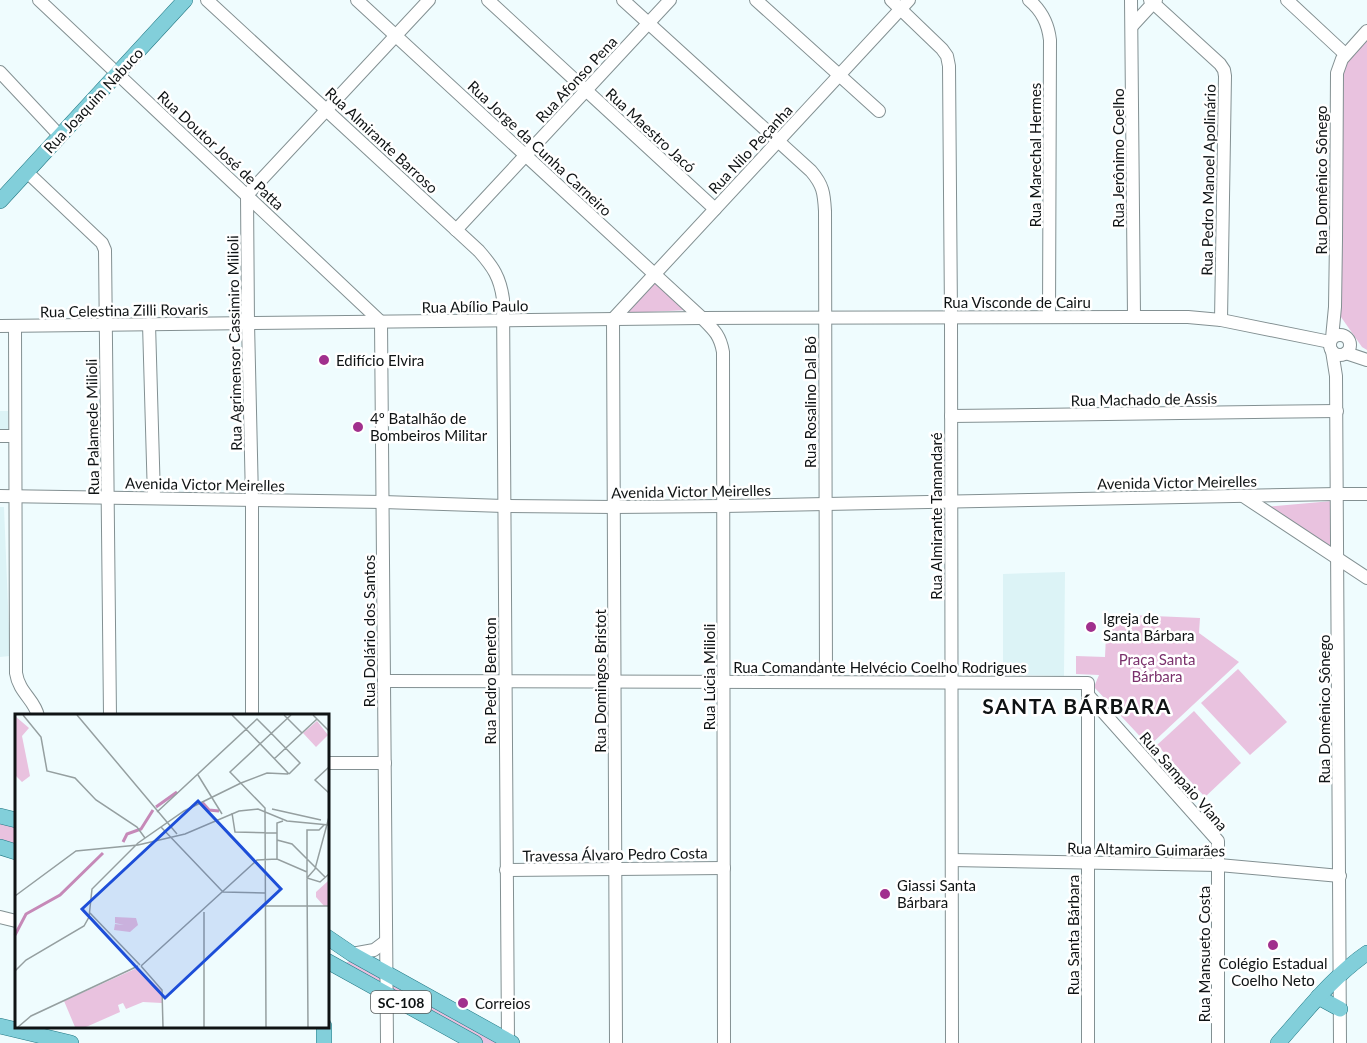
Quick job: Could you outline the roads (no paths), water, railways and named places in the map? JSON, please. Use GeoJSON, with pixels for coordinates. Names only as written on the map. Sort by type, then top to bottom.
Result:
{"type":"FeatureCollection","features":[{"type":"Feature","properties":{"kind":"main road","name":"Rua Joaquim Nabuco"},"geometry":{"type":"LineString","coordinates":[[0,201],[185,0]]}},
{"type":"Feature","properties":{"kind":"main road"},"geometry":{"type":"LineString","coordinates":[[0,816],[15,820]]}},
{"type":"Feature","properties":{"kind":"main road"},"geometry":{"type":"LineString","coordinates":[[0,847],[15,852]]}},
{"type":"Feature","properties":{"kind":"main road","name":"SC-108"},"geometry":{"type":"LineString","coordinates":[[328,939],[510,1042]]}},
{"type":"Feature","properties":{"kind":"main road"},"geometry":{"type":"LineString","coordinates":[[1278,1043],[1318,997],[1367,953]]}},
{"type":"Feature","properties":{"kind":"main road"},"geometry":{"type":"LineString","coordinates":[[328,961],[336,956],[352,954]]}},
{"type":"Feature","properties":{"kind":"main road","name":"SC-108"},"geometry":{"type":"LineString","coordinates":[[328,963],[476,1043]]}},
{"type":"Feature","properties":{"kind":"main road"},"geometry":{"type":"LineString","coordinates":[[1318,997],[1340,1010]]}},
{"type":"Feature","properties":{"kind":"main road"},"geometry":{"type":"LineString","coordinates":[[0,1026],[71,1043]]}},
{"type":"Feature","properties":{"kind":"street","name":"Rua Doutor José de Patta"},"geometry":{"type":"LineString","coordinates":[[39,0],[381,322]]}},
{"type":"Feature","properties":{"kind":"street","name":"Rua Almirante Barroso"},"geometry":{"type":"LineString","coordinates":[[207,0],[479,251],[494,269],[502,291],[503,321]]}},
{"type":"Feature","properties":{"kind":"street","name":"Rua Jorge da Cunha Carneiro"},"geometry":{"type":"LineString","coordinates":[[357,0],[702,318]]}},
{"type":"Feature","properties":{"kind":"street"},"geometry":{"type":"LineString","coordinates":[[247,195],[429,0]]}},
{"type":"Feature","properties":{"kind":"street","name":"Rua Maestro Jacó"},"geometry":{"type":"LineString","coordinates":[[488,0],[715,209]]}},
{"type":"Feature","properties":{"kind":"street","name":"Rua Rosalino Dal Bó"},"geometry":{"type":"LineString","coordinates":[[623,0],[817,178],[824,191],[826,682]]}},
{"type":"Feature","properties":{"kind":"street","name":"Rua Afonso Pena"},"geometry":{"type":"LineString","coordinates":[[456,230],[670,0]]}},
{"type":"Feature","properties":{"kind":"street"},"geometry":{"type":"LineString","coordinates":[[756,0],[879,111]]}},
{"type":"Feature","properties":{"kind":"street","name":"Rua Almirante Tamandaré"},"geometry":{"type":"LineString","coordinates":[[891,0],[905,5],[942,49],[947,56],[949,66],[952,1043]]}},
{"type":"Feature","properties":{"kind":"street","name":"Rua Marechal Hermes"},"geometry":{"type":"LineString","coordinates":[[1029,0],[1046,21],[1050,40],[1049,317]]}},
{"type":"Feature","properties":{"kind":"street","name":"Rua Jerônimo Coelho"},"geometry":{"type":"LineString","coordinates":[[1131,0],[1134,317]]}},
{"type":"Feature","properties":{"kind":"street"},"geometry":{"type":"LineString","coordinates":[[1287,0],[1345,54],[1367,31]]}},
{"type":"Feature","properties":{"kind":"street"},"geometry":{"type":"LineString","coordinates":[[1132,26],[1153,1]]}},
{"type":"Feature","properties":{"kind":"street","name":"Rua Pedro Manoel Apolinário"},"geometry":{"type":"LineString","coordinates":[[1153,1],[1224,70],[1221,320]]}},
{"type":"Feature","properties":{"kind":"street","name":"Rua Nilo Peçanha"},"geometry":{"type":"LineString","coordinates":[[613,319],[905,5]]}},
{"type":"Feature","properties":{"kind":"street","name":"Rua Domênico Sônego"},"geometry":{"type":"LineString","coordinates":[[1340,1043],[1336,376],[1331,344],[1335,308],[1336,84],[1338,66],[1345,54]]}},
{"type":"Feature","properties":{"kind":"street"},"geometry":{"type":"LineString","coordinates":[[0,72],[60,136]]}},
{"type":"Feature","properties":{"kind":"street","name":"Rua Palamede Milioli"},"geometry":{"type":"LineString","coordinates":[[27,172],[102,243],[105,250],[110,714]]}},
{"type":"Feature","properties":{"kind":"street","name":"Rua Agrimensor Cassimiro Milioli"},"geometry":{"type":"LineString","coordinates":[[247,195],[252,499],[252,714]]}},
{"type":"Feature","properties":{"kind":"street","name":"Rua Domênico Sônego"},"geometry":{"type":"LineString","coordinates":[[1335,308],[1347,346],[1336,376]]}},
{"type":"Feature","properties":{"kind":"street","name":"Rua Visconde de Cairu"},"geometry":{"type":"LineString","coordinates":[[702,318],[1188,317],[1221,320],[1331,344]]}},
{"type":"Feature","properties":{"kind":"street","name":"Rua Abílio Paulo"},"geometry":{"type":"LineString","coordinates":[[248,323],[702,318]]}},
{"type":"Feature","properties":{"kind":"street","name":"Rua Lúcia Milioli"},"geometry":{"type":"LineString","coordinates":[[702,318],[718,335],[723,352],[724,1043]]}},
{"type":"Feature","properties":{"kind":"street","name":"Rua Domingos Bristot"},"geometry":{"type":"LineString","coordinates":[[613,319],[616,1043]]}},
{"type":"Feature","properties":{"kind":"street","name":"Rua Pedro Beneton"},"geometry":{"type":"LineString","coordinates":[[503,321],[506,870],[510,1042]]}},
{"type":"Feature","properties":{"kind":"street","name":"Rua Dolário dos Santos"},"geometry":{"type":"LineString","coordinates":[[381,322],[387,1043]]}},
{"type":"Feature","properties":{"kind":"street","name":"Rua Celestina Zilli Rovaris"},"geometry":{"type":"LineString","coordinates":[[0,326],[248,323]]}},
{"type":"Feature","properties":{"kind":"street"},"geometry":{"type":"LineString","coordinates":[[149,324],[154,498]]}},
{"type":"Feature","properties":{"kind":"street"},"geometry":{"type":"LineString","coordinates":[[15,326],[16,673],[17,681],[38,714]]}},
{"type":"Feature","properties":{"kind":"street"},"geometry":{"type":"LineString","coordinates":[[1347,346],[1338,355],[1331,344],[1338,334],[1347,346],[1367,360]]}},
{"type":"Feature","properties":{"kind":"street"},"geometry":{"type":"LineString","coordinates":[[1347,346],[1367,355]]}},
{"type":"Feature","properties":{"kind":"street","name":"Rua Machado de Assis"},"geometry":{"type":"LineString","coordinates":[[951,416],[1336,411]]}},
{"type":"Feature","properties":{"kind":"street"},"geometry":{"type":"LineString","coordinates":[[0,436],[14,436]]}},
{"type":"Feature","properties":{"kind":"street","name":"Avenida Victor Meirelles"},"geometry":{"type":"LineString","coordinates":[[0,496],[614,507],[1367,494]]}},
{"type":"Feature","properties":{"kind":"street"},"geometry":{"type":"LineString","coordinates":[[1243,496],[1367,578]]}},
{"type":"Feature","properties":{"kind":"street","name":"Rua Comandante Helvécio Coelho Rodrigues"},"geometry":{"type":"LineString","coordinates":[[384,681],[952,682],[1088,689]]}},
{"type":"Feature","properties":{"kind":"street","name":"Rua Santa Bárbara"},"geometry":{"type":"LineString","coordinates":[[1088,689],[1088,1043]]}},
{"type":"Feature","properties":{"kind":"street","name":"Rua Sampaio Viana"},"geometry":{"type":"LineString","coordinates":[[1088,689],[1218,841],[1219,865]]}},
{"type":"Feature","properties":{"kind":"street"},"geometry":{"type":"LineString","coordinates":[[328,763],[384,763]]}},
{"type":"Feature","properties":{"kind":"street","name":"Rua Altamiro Guimarães"},"geometry":{"type":"LineString","coordinates":[[952,860],[1219,865],[1340,876]]}},
{"type":"Feature","properties":{"kind":"street","name":"Rua Mansueto Costa"},"geometry":{"type":"LineString","coordinates":[[1218,1043],[1219,865]]}},
{"type":"Feature","properties":{"kind":"street","name":"Travessa Álvaro Pedro Costa"},"geometry":{"type":"LineString","coordinates":[[506,870],[724,868]]}},
{"type":"Feature","properties":{"kind":"street"},"geometry":{"type":"LineString","coordinates":[[0,917],[15,921]]}},
{"type":"Feature","properties":{"kind":"street"},"geometry":{"type":"LineString","coordinates":[[352,954],[374,950],[386,940]]}},
{"type":"Feature","properties":{"kind":"place","name":"Edifício Elvira"},"geometry":{"type":"Point","coordinates":[324,360]}},
{"type":"Feature","properties":{"kind":"place","name":"4º Batalhão de Bombeiros Militar"},"geometry":{"type":"Point","coordinates":[358,427]}},
{"type":"Feature","properties":{"kind":"place","name":"Igreja de Santa Bárbara"},"geometry":{"type":"Point","coordinates":[1091,627]}},
{"type":"Feature","properties":{"kind":"place","name":"Giassi Santa Bárbara"},"geometry":{"type":"Point","coordinates":[885,894]}},
{"type":"Feature","properties":{"kind":"place","name":"Colégio Estadual Coelho Neto"},"geometry":{"type":"Point","coordinates":[1273,945]}},
{"type":"Feature","properties":{"kind":"place","name":"Correios"},"geometry":{"type":"Point","coordinates":[463,1003]}},
{"type":"Feature","properties":{"kind":"district","name":"SANTA BÁRBARA"},"geometry":{"type":"Point","coordinates":[1077,705]}},
{"type":"Feature","properties":{"kind":"park label","name":"Praça Santa Bárbara"},"geometry":{"type":"Point","coordinates":[1157,668]}}]}
